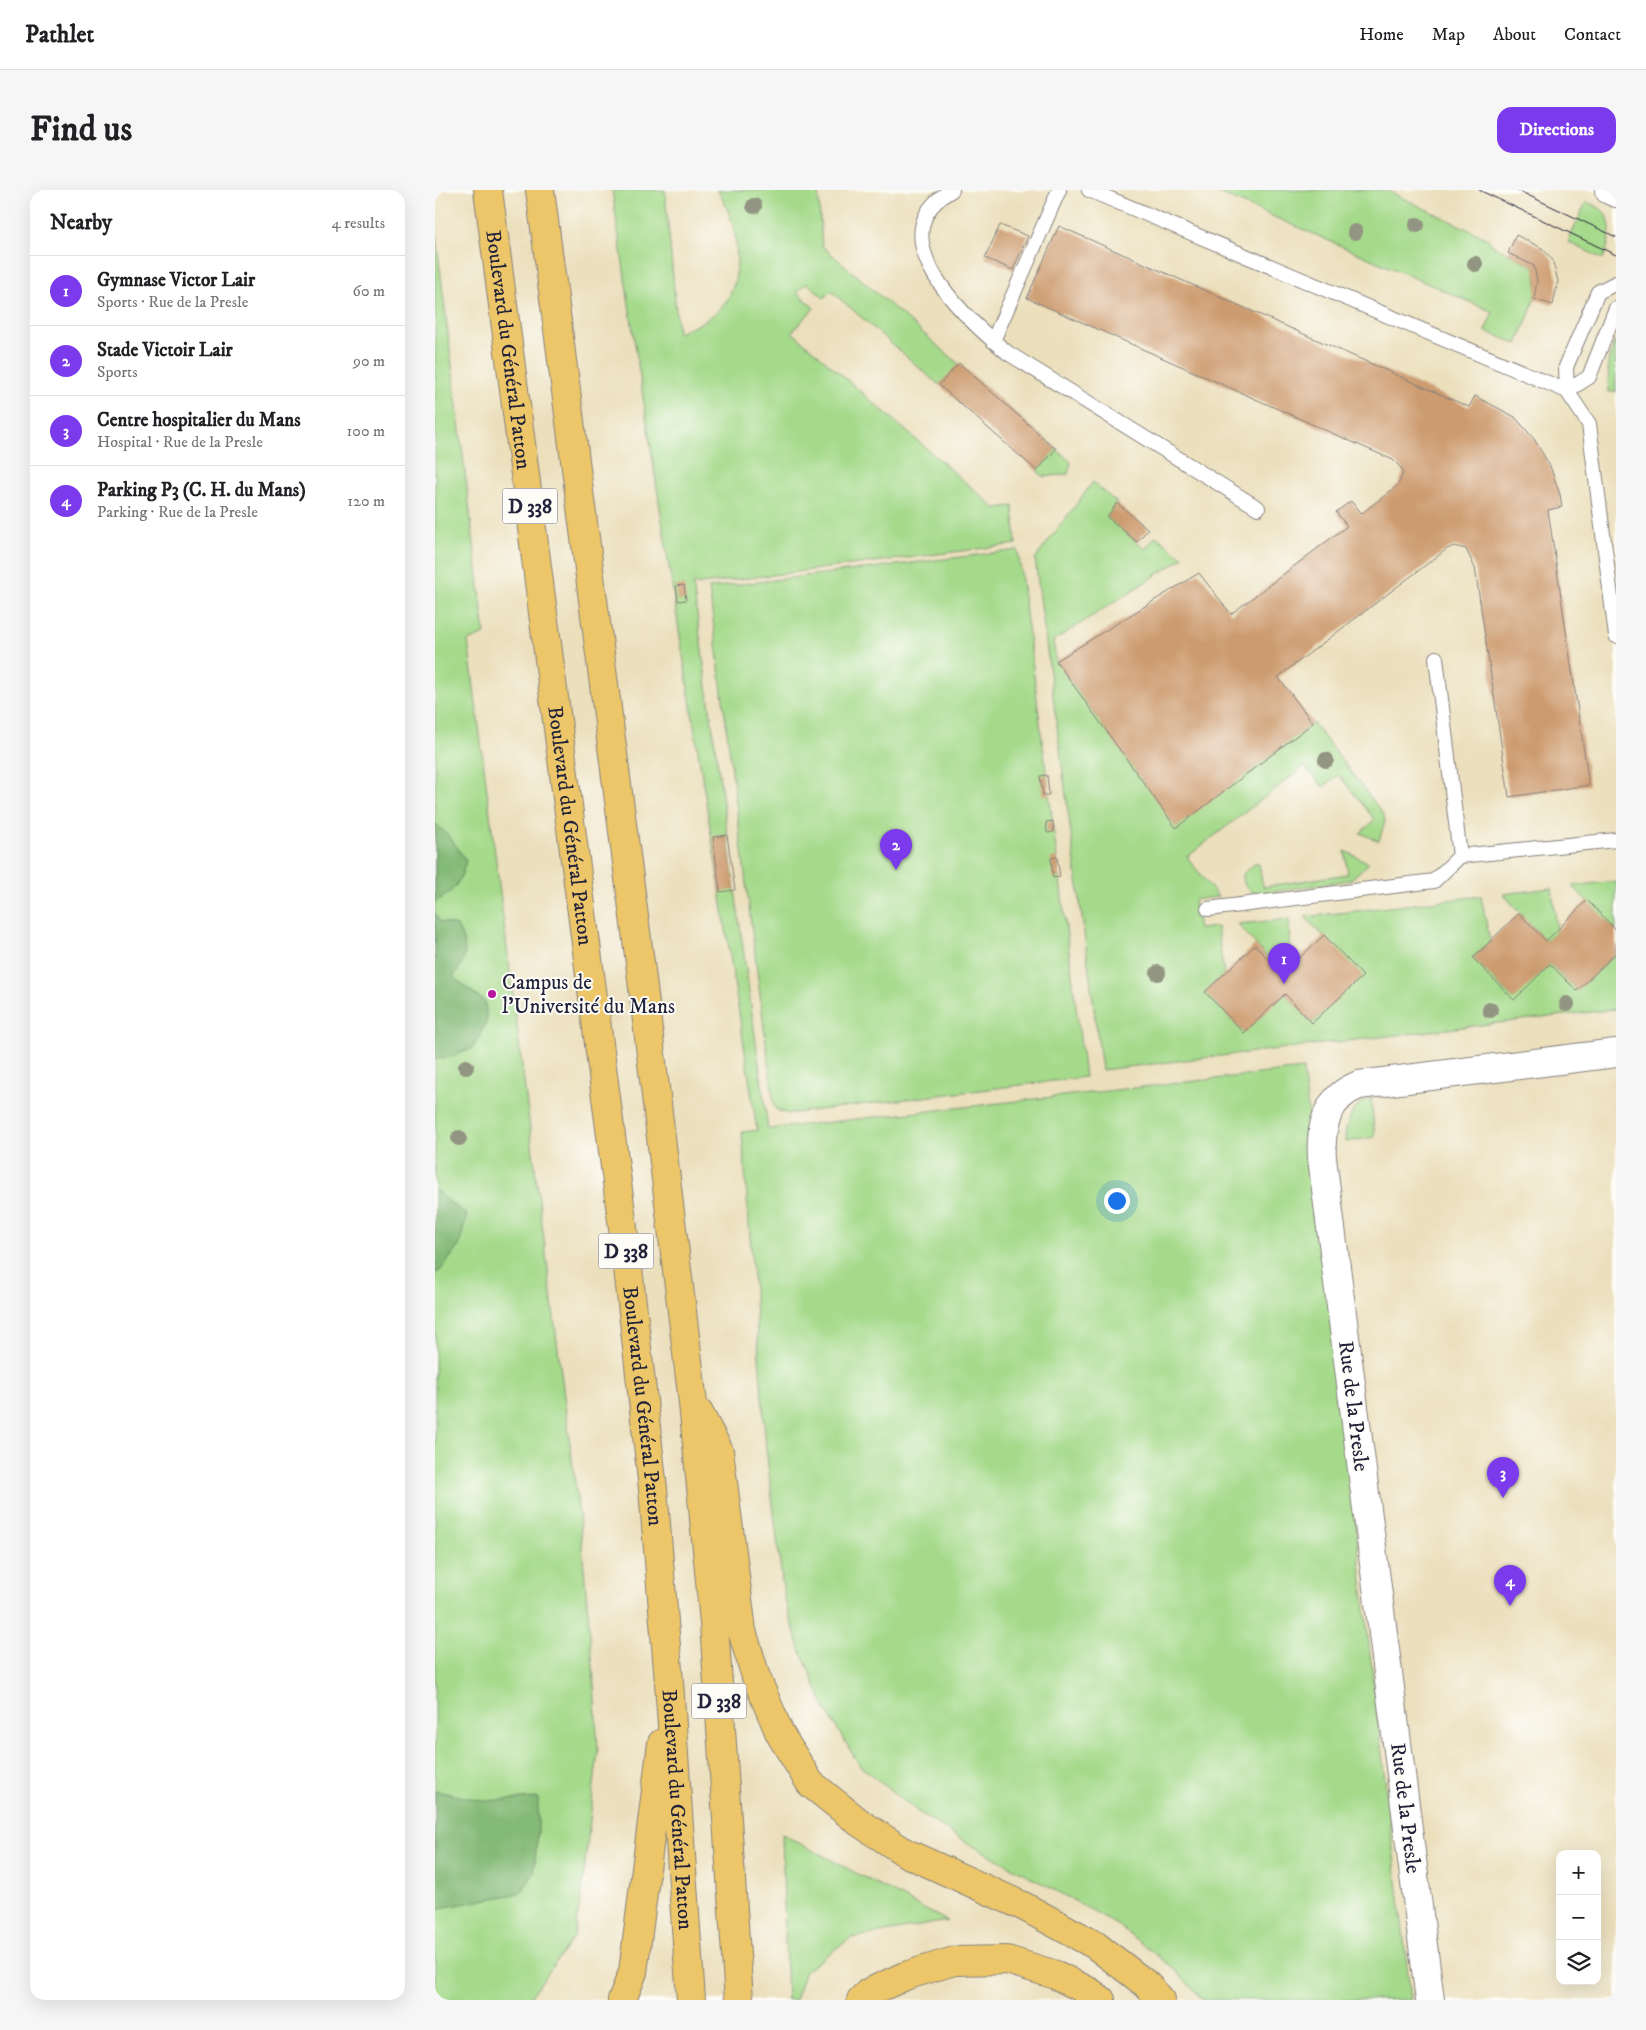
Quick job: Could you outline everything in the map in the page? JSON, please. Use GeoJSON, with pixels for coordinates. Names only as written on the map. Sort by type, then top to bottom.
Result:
{"type":"FeatureCollection","features":[{"type":"Feature","properties":{"kind":"highway","name":"Boulevard du Général Patton"},"geometry":{"type":"LineString","coordinates":[[488,190],[627,1259],[653,1489],[669,1682],[691,2000]]}},
{"type":"Feature","properties":{"kind":"highway","name":"D 338"},"geometry":{"type":"LineString","coordinates":[[540,190],[640,963],[693,1403],[714,1623],[739,2000]]}},
{"type":"Feature","properties":{"kind":"highway"},"geometry":{"type":"LineString","coordinates":[[693,1403],[719,1451],[741,1631],[753,1668],[781,1734],[810,1783],[860,1823],[906,1853],[1023,1906],[1095,1944],[1146,1984],[1161,2000]]}},
{"type":"Feature","properties":{"kind":"highway"},"geometry":{"type":"LineString","coordinates":[[622,2000],[633,1972],[669,1682]]}},
{"type":"Feature","properties":{"kind":"highway"},"geometry":{"type":"LineString","coordinates":[[861,2000],[868,1993],[905,1976],[954,1961],[1007,1960],[1056,1975],[1090,1992],[1101,2000]]}},
{"type":"Feature","properties":{"kind":"street"},"geometry":{"type":"LineString","coordinates":[[1609,190],[1616,194]]}},
{"type":"Feature","properties":{"kind":"street","name":"Rue de la Presle"},"geometry":{"type":"LineString","coordinates":[[1430,2000],[1322,1158],[1321,1142],[1324,1126],[1327,1115],[1339,1096],[1347,1089],[1359,1084],[1616,1053]]}},
{"type":"Feature","properties":{"kind":"lane"},"geometry":{"type":"LineString","coordinates":[[952,190],[941,196],[931,206],[923,229],[922,246],[927,263],[939,284],[973,323],[1008,353],[1258,508]]}},
{"type":"Feature","properties":{"kind":"lane"},"geometry":{"type":"LineString","coordinates":[[993,341],[1059,190]]}},
{"type":"Feature","properties":{"kind":"lane"},"geometry":{"type":"LineString","coordinates":[[1089,190],[1567,391]]}},
{"type":"Feature","properties":{"kind":"lane"},"geometry":{"type":"LineString","coordinates":[[1615,287],[1598,292],[1566,366],[1567,391],[1589,424],[1616,636]]}},
{"type":"Feature","properties":{"kind":"lane"},"geometry":{"type":"LineString","coordinates":[[1567,391],[1589,377],[1616,308]]}},
{"type":"Feature","properties":{"kind":"lane"},"geometry":{"type":"LineString","coordinates":[[1436,658],[1460,856]]}},
{"type":"Feature","properties":{"kind":"lane"},"geometry":{"type":"LineString","coordinates":[[1208,909],[1434,882],[1460,856],[1616,840]]}},
{"type":"Feature","properties":{"kind":"green space"},"geometry":{"type":"Polygon","coordinates":[[[612,190],[665,190],[678,333],[708,319],[718,310],[727,301],[736,276],[736,243],[732,222],[717,190],[818,190],[822,246],[959,364],[939,385],[831,291],[824,298],[807,283],[797,292],[814,308],[792,332],[995,508],[1013,506],[1016,544],[693,585],[768,1129],[1303,1069],[1411,2000],[1203,2000],[1172,1967],[1115,1923],[966,1842],[918,1812],[860,1766],[827,1712],[800,1649],[784,1597],[766,1448],[742,1132],[757,1130],[612,190]]]}},
{"type":"Feature","properties":{"kind":"green space"},"geometry":{"type":"Polygon","coordinates":[[[1212,190],[1386,190],[1488,239],[1493,246],[1534,266],[1536,276],[1535,296],[1517,344],[1485,331],[1493,312],[1212,190]]]}},
{"type":"Feature","properties":{"kind":"green space"},"geometry":{"type":"Polygon","coordinates":[[[1586,202],[1601,209],[1606,214],[1608,220],[1610,234],[1603,259],[1568,242],[1586,202]]]}},
{"type":"Feature","properties":{"kind":"green space","name":"Campus de l'Université du Mans"},"geometry":{"type":"Polygon","coordinates":[[[435,228],[485,634],[468,641],[579,1514],[593,1667],[598,1751],[581,1897],[574,1937],[528,2000],[435,2000],[435,228]]]}},
{"type":"Feature","properties":{"kind":"green space"},"geometry":{"type":"Polygon","coordinates":[[[1615,340],[1616,392],[1609,392],[1608,361],[1615,340]]]}},
{"type":"Feature","properties":{"kind":"green space"},"geometry":{"type":"Polygon","coordinates":[[[991,392],[1071,462],[1068,474],[1044,477],[1037,471],[1056,449],[991,392]]]}},
{"type":"Feature","properties":{"kind":"green space"},"geometry":{"type":"Polygon","coordinates":[[[1093,482],[1117,503],[1107,517],[1145,549],[1156,536],[1183,558],[1053,641],[1056,661],[1176,827],[1313,723],[1384,815],[1385,821],[1379,841],[1360,833],[1375,820],[1339,775],[1323,787],[1305,766],[1187,857],[1218,897],[1194,900],[1199,929],[1217,927],[1224,974],[1205,992],[1244,1033],[1285,994],[1312,1023],[1362,976],[1305,917],[1481,896],[1490,941],[1473,958],[1513,999],[1550,964],[1577,991],[1616,953],[1616,1009],[1102,1070],[1035,559],[1093,482]]]}},
{"type":"Feature","properties":{"kind":"green space"},"geometry":{"type":"Polygon","coordinates":[[[1018,550],[1085,1077],[788,1114],[777,1110],[774,1106],[709,588],[1018,550]]]}},
{"type":"Feature","properties":{"kind":"green space"},"geometry":{"type":"Polygon","coordinates":[[[435,823],[450,837],[466,861],[456,886],[435,902],[435,823]]]}},
{"type":"Feature","properties":{"kind":"green space"},"geometry":{"type":"Polygon","coordinates":[[[1345,851],[1369,863],[1350,880],[1258,894],[1248,889],[1244,882],[1243,874],[1254,864],[1259,864],[1263,887],[1348,874],[1345,851]]]}},
{"type":"Feature","properties":{"kind":"green space"},"geometry":{"type":"Polygon","coordinates":[[[1616,881],[1616,930],[1572,886],[1616,881]]]}},
{"type":"Feature","properties":{"kind":"green space"},"geometry":{"type":"Polygon","coordinates":[[[1552,888],[1557,930],[1546,941],[1503,894],[1552,888]]]}},
{"type":"Feature","properties":{"kind":"green space"},"geometry":{"type":"Polygon","coordinates":[[[435,912],[439,921],[457,926],[461,933],[465,946],[464,958],[453,977],[485,1002],[487,1021],[473,1048],[453,1056],[435,1060],[435,912]]]}},
{"type":"Feature","properties":{"kind":"green space"},"geometry":{"type":"Polygon","coordinates":[[[1289,919],[1290,966],[1282,974],[1238,924],[1289,919]]]}},
{"type":"Feature","properties":{"kind":"green space"},"geometry":{"type":"Polygon","coordinates":[[[1371,1098],[1375,1137],[1345,1142],[1346,1128],[1351,1115],[1359,1105],[1371,1098]]]}},
{"type":"Feature","properties":{"kind":"green space"},"geometry":{"type":"Polygon","coordinates":[[[435,1190],[467,1215],[459,1246],[440,1271],[435,1273],[435,1190]]]}},
{"type":"Feature","properties":{"kind":"green space"},"geometry":{"type":"Polygon","coordinates":[[[435,1791],[485,1801],[538,1798],[538,1831],[534,1873],[521,1893],[435,1909],[435,1791]]]}},
{"type":"Feature","properties":{"kind":"green space"},"geometry":{"type":"Polygon","coordinates":[[[782,1834],[947,1921],[851,1938],[805,1971],[795,2000],[787,2000],[782,1834]]]}},
{"type":"Feature","properties":{"kind":"building"},"geometry":{"type":"Polygon","coordinates":[[[1000,225],[1028,236],[1013,270],[985,258],[1000,225]]]}},
{"type":"Feature","properties":{"kind":"building"},"geometry":{"type":"Polygon","coordinates":[[[1059,226],[1469,407],[1475,396],[1515,417],[1534,439],[1550,466],[1560,495],[1562,507],[1548,510],[1589,785],[1509,797],[1475,568],[1466,549],[1454,546],[1447,549],[1278,677],[1313,723],[1176,828],[1056,661],[1199,573],[1231,614],[1347,526],[1336,512],[1351,501],[1361,514],[1398,485],[1403,473],[1402,469],[1393,460],[1027,298],[1059,226]]]}},
{"type":"Feature","properties":{"kind":"building"},"geometry":{"type":"Polygon","coordinates":[[[1516,235],[1542,248],[1552,259],[1558,281],[1553,305],[1534,299],[1537,281],[1534,266],[1508,253],[1516,235]]]}},
{"type":"Feature","properties":{"kind":"building"},"geometry":{"type":"Polygon","coordinates":[[[959,363],[1056,449],[1037,471],[939,385],[959,363]]]}},
{"type":"Feature","properties":{"kind":"building"},"geometry":{"type":"Polygon","coordinates":[[[1117,503],[1148,529],[1137,542],[1107,517],[1117,503]]]}},
{"type":"Feature","properties":{"kind":"building"},"geometry":{"type":"Polygon","coordinates":[[[684,585],[686,600],[678,601],[676,586],[684,585]]]}},
{"type":"Feature","properties":{"kind":"building"},"geometry":{"type":"Polygon","coordinates":[[[1047,775],[1049,795],[1043,795],[1040,776],[1047,775]]]}},
{"type":"Feature","properties":{"kind":"building"},"geometry":{"type":"Polygon","coordinates":[[[1053,821],[1054,832],[1047,833],[1046,822],[1053,821]]]}},
{"type":"Feature","properties":{"kind":"building"},"geometry":{"type":"Polygon","coordinates":[[[727,835],[735,890],[720,892],[713,837],[727,835]]]}},
{"type":"Feature","properties":{"kind":"building"},"geometry":{"type":"Polygon","coordinates":[[[1057,857],[1060,877],[1053,878],[1051,858],[1057,857]]]}},
{"type":"Feature","properties":{"kind":"building"},"geometry":{"type":"Polygon","coordinates":[[[1587,900],[1616,930],[1616,953],[1577,991],[1550,964],[1514,1000],[1473,958],[1519,913],[1546,941],[1587,900]]]}},
{"type":"Feature","properties":{"kind":"building"},"geometry":{"type":"Polygon","coordinates":[[[1324,935],[1363,976],[1312,1023],[1285,994],[1244,1033],[1205,992],[1255,945],[1282,974],[1324,935]]]}},
{"type":"Feature","properties":{"kind":"tram line"},"geometry":{"type":"LineString","coordinates":[[1479,190],[1616,255]]}},
{"type":"Feature","properties":{"kind":"tram line"},"geometry":{"type":"LineString","coordinates":[[1517,190],[1616,237]]}},
{"type":"Feature","properties":{"kind":"place","name":"Stade Victoir Lair"},"geometry":{"type":"Point","coordinates":[896,870]}},
{"type":"Feature","properties":{"kind":"place","name":"Gymnase Victor Lair"},"geometry":{"type":"Point","coordinates":[1284,984]}},
{"type":"Feature","properties":{"kind":"place","name":"Campus de l'Université du Mans"},"geometry":{"type":"Point","coordinates":[492,994]}},
{"type":"Feature","properties":{"kind":"place","name":"Centre hospitalier du Mans"},"geometry":{"type":"Point","coordinates":[1503,1498]}},
{"type":"Feature","properties":{"kind":"place","name":"Parking P3 (C. H. du Mans)"},"geometry":{"type":"Point","coordinates":[1510,1606]}}]}
